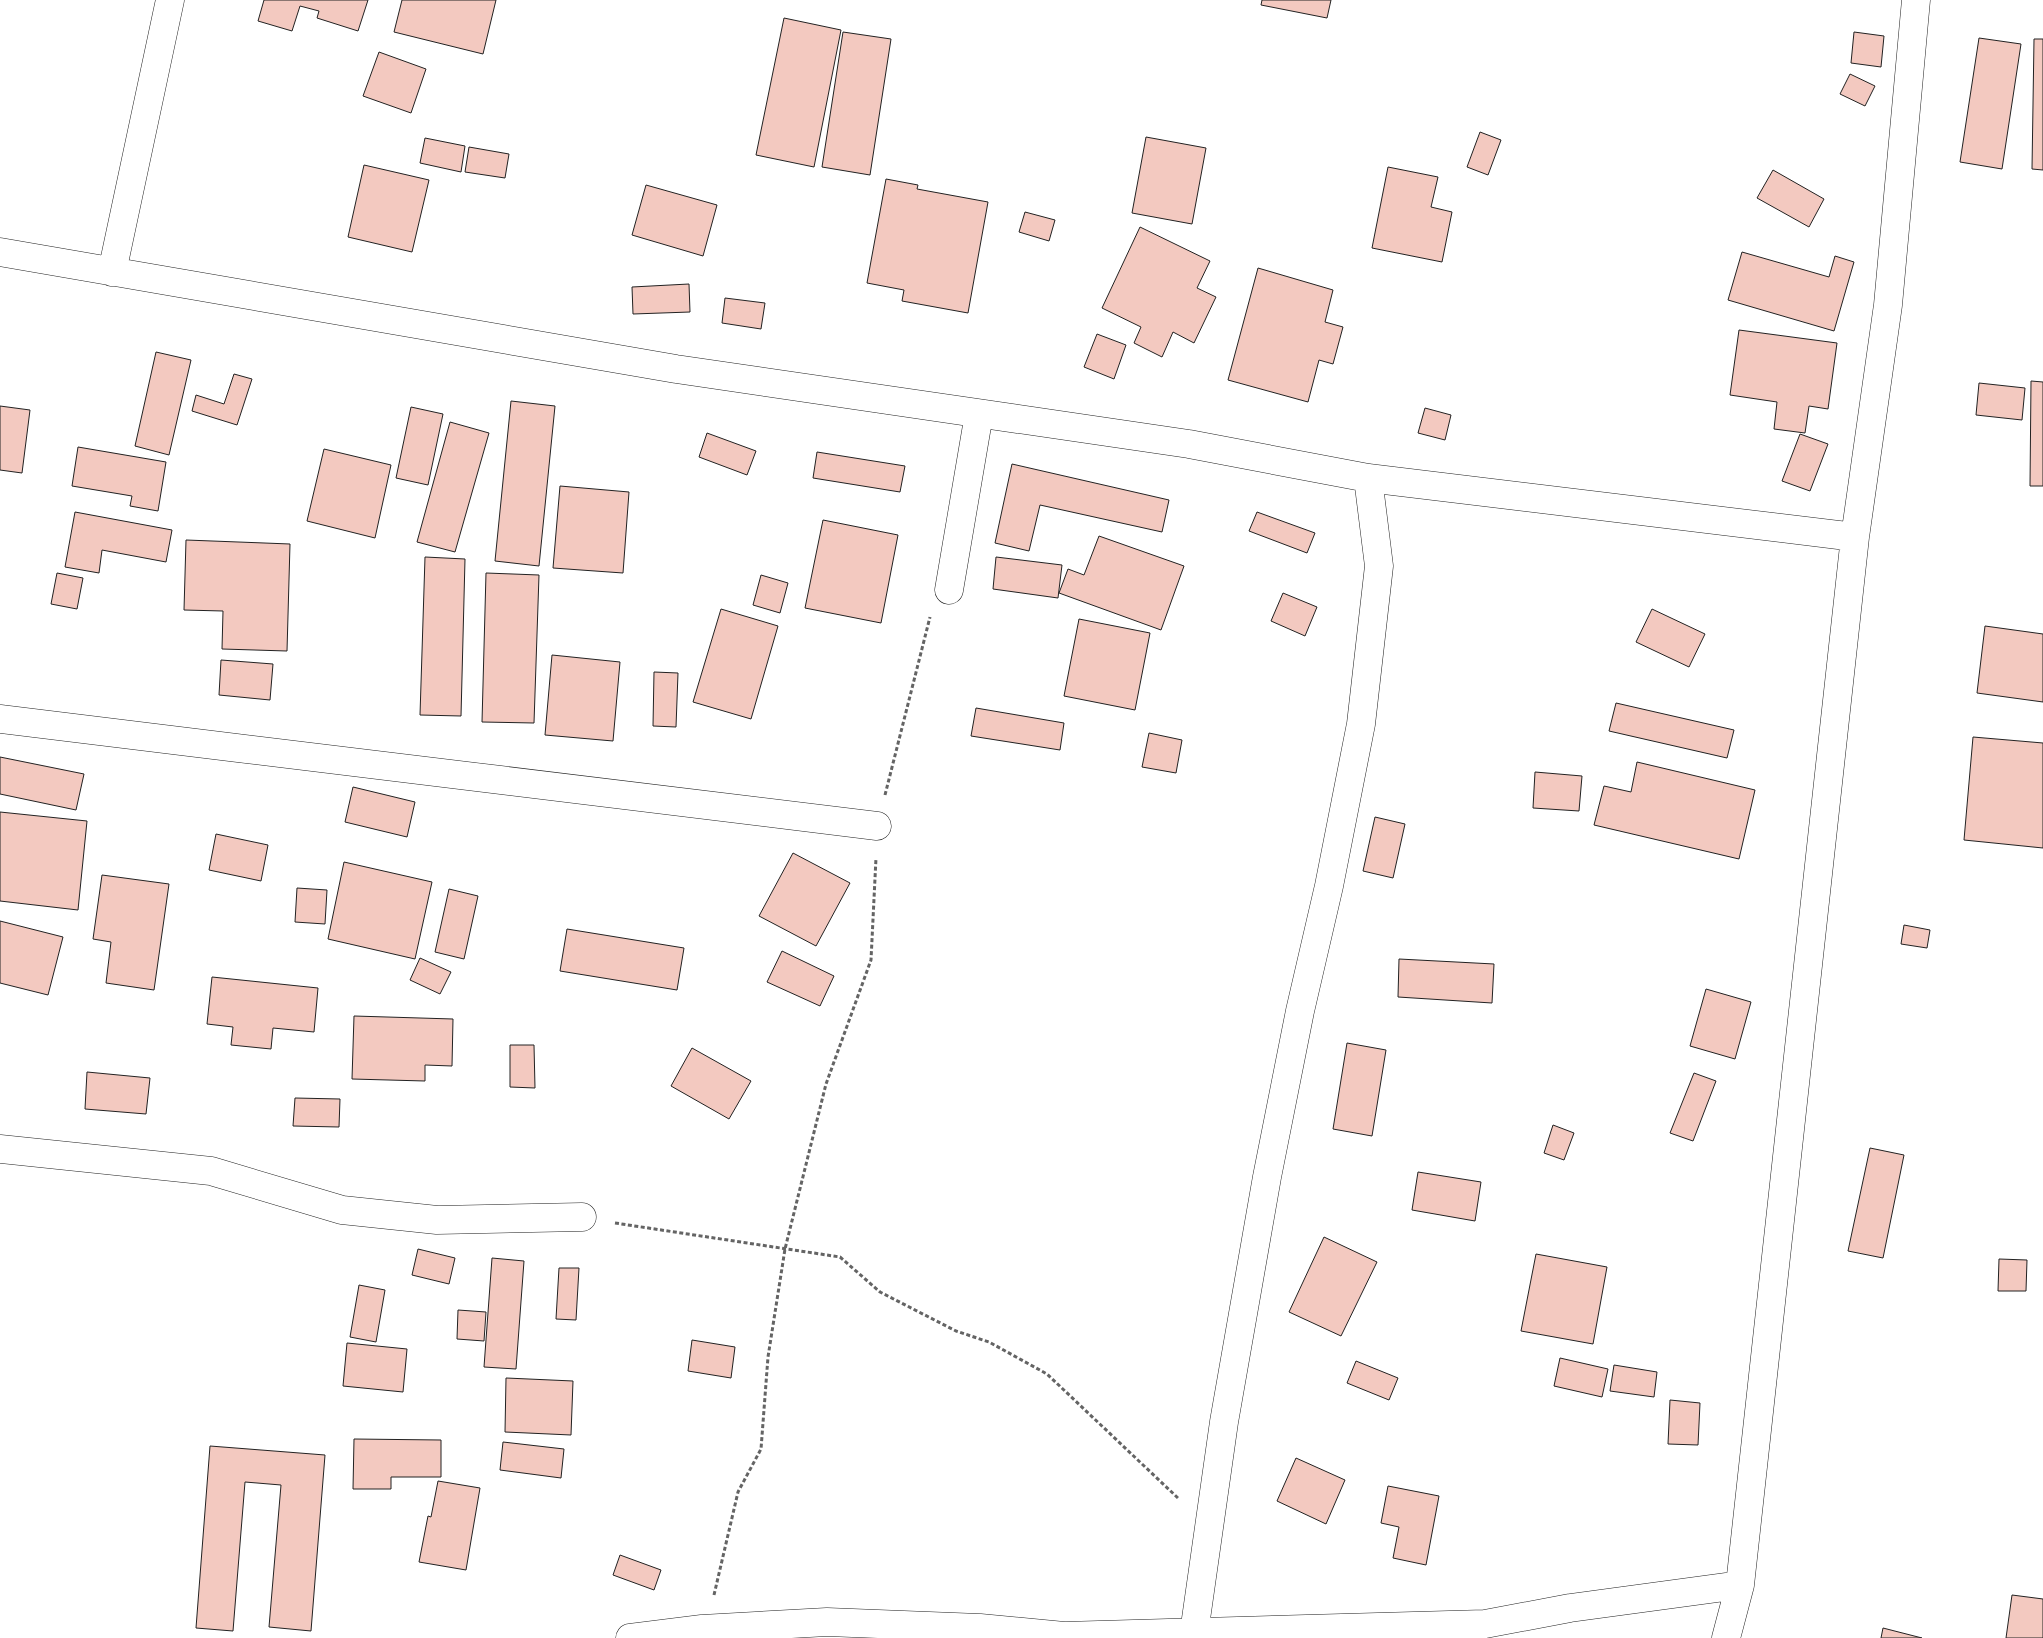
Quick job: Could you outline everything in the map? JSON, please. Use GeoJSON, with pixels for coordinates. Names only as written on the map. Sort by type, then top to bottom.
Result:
{"type":"FeatureCollection","features":[{"type":"Feature","properties":{"kind":"street"},"geometry":{"type":"LineString","coordinates":[[112,272],[170,0]]}},
{"type":"Feature","properties":{"kind":"street"},"geometry":{"type":"LineString","coordinates":[[1726,1638],[1740,1586],[1855,537],[1888,305],[1916,0]]}},
{"type":"Feature","properties":{"kind":"street"},"geometry":{"type":"LineString","coordinates":[[0,252],[676,369],[1189,444],[1368,478],[1855,537]]}},
{"type":"Feature","properties":{"kind":"street"},"geometry":{"type":"LineString","coordinates":[[949,590],[979,414]]}},
{"type":"Feature","properties":{"kind":"street"},"geometry":{"type":"LineString","coordinates":[[1194,1633],[1224,1422],[1268,1177],[1300,1011],[1329,886],[1361,724],[1379,566],[1368,478]]}},
{"type":"Feature","properties":{"kind":"street"},"geometry":{"type":"LineString","coordinates":[[0,720],[878,826]]}},
{"type":"Feature","properties":{"kind":"street"},"geometry":{"type":"LineString","coordinates":[[0,1149],[211,1171],[342,1210],[436,1220],[582,1217]]}},
{"type":"Feature","properties":{"kind":"street"},"geometry":{"type":"LineString","coordinates":[[630,1638],[702,1629],[827,1622],[980,1628],[1064,1636],[1485,1624],[1570,1608],[1740,1586]]}},
{"type":"Feature","properties":{"kind":"path"},"geometry":{"type":"LineString","coordinates":[[702,1629],[715,1592],[738,1492],[762,1450],[768,1358],[785,1249],[826,1084],[871,960],[878,826],[932,609],[949,590]]}},
{"type":"Feature","properties":{"kind":"path"},"geometry":{"type":"LineString","coordinates":[[582,1217],[840,1257],[880,1292],[956,1331],[989,1342],[1047,1374],[1210,1529]]}},
{"type":"Feature","properties":{"kind":"building"},"geometry":{"type":"Polygon","coordinates":[[[264,0],[368,0],[358,31],[317,18],[319,11],[300,6],[292,31],[258,21],[264,0]]]}},
{"type":"Feature","properties":{"kind":"building"},"geometry":{"type":"Polygon","coordinates":[[[402,0],[496,0],[483,54],[394,32],[402,0]]]}},
{"type":"Feature","properties":{"kind":"building"},"geometry":{"type":"Polygon","coordinates":[[[1262,0],[1331,0],[1327,18],[1261,5],[1262,0]]]}},
{"type":"Feature","properties":{"kind":"building"},"geometry":{"type":"Polygon","coordinates":[[[784,18],[841,30],[814,167],[756,155],[784,18]]]}},
{"type":"Feature","properties":{"kind":"building"},"geometry":{"type":"Polygon","coordinates":[[[843,32],[891,39],[870,175],[822,167],[843,32]]]}},
{"type":"Feature","properties":{"kind":"building"},"geometry":{"type":"Polygon","coordinates":[[[1854,32],[1884,36],[1881,67],[1851,63],[1854,32]]]}},
{"type":"Feature","properties":{"kind":"building"},"geometry":{"type":"Polygon","coordinates":[[[1979,38],[2021,44],[2002,169],[1960,162],[1979,38]]]}},
{"type":"Feature","properties":{"kind":"building"},"geometry":{"type":"Polygon","coordinates":[[[2034,39],[2043,39],[2043,170],[2032,169],[2034,39]]]}},
{"type":"Feature","properties":{"kind":"building"},"geometry":{"type":"Polygon","coordinates":[[[379,52],[426,69],[411,113],[363,96],[379,52]]]}},
{"type":"Feature","properties":{"kind":"building"},"geometry":{"type":"Polygon","coordinates":[[[1850,74],[1875,86],[1865,106],[1840,94],[1850,74]]]}},
{"type":"Feature","properties":{"kind":"building"},"geometry":{"type":"Polygon","coordinates":[[[1480,132],[1501,140],[1488,175],[1467,167],[1480,132]]]}},
{"type":"Feature","properties":{"kind":"building"},"geometry":{"type":"Polygon","coordinates":[[[1146,137],[1206,148],[1192,224],[1132,213],[1146,137]]]}},
{"type":"Feature","properties":{"kind":"building"},"geometry":{"type":"Polygon","coordinates":[[[425,138],[465,146],[461,172],[420,163],[425,138]]]}},
{"type":"Feature","properties":{"kind":"building"},"geometry":{"type":"Polygon","coordinates":[[[469,147],[509,154],[505,178],[465,172],[469,147]]]}},
{"type":"Feature","properties":{"kind":"building"},"geometry":{"type":"Polygon","coordinates":[[[364,165],[429,180],[412,252],[348,237],[364,165]]]}},
{"type":"Feature","properties":{"kind":"building"},"geometry":{"type":"Polygon","coordinates":[[[1388,167],[1438,177],[1431,207],[1452,212],[1442,262],[1372,248],[1388,167]]]}},
{"type":"Feature","properties":{"kind":"building"},"geometry":{"type":"Polygon","coordinates":[[[1773,170],[1824,199],[1809,227],[1757,198],[1773,170]]]}},
{"type":"Feature","properties":{"kind":"building"},"geometry":{"type":"Polygon","coordinates":[[[886,179],[918,185],[917,189],[988,202],[968,313],[902,301],[904,290],[867,283],[886,179]]]}},
{"type":"Feature","properties":{"kind":"building"},"geometry":{"type":"Polygon","coordinates":[[[646,185],[717,205],[703,256],[632,235],[646,185]]]}},
{"type":"Feature","properties":{"kind":"building"},"geometry":{"type":"Polygon","coordinates":[[[1025,212],[1055,220],[1049,241],[1019,232],[1025,212]]]}},
{"type":"Feature","properties":{"kind":"building"},"geometry":{"type":"Polygon","coordinates":[[[1140,227],[1210,261],[1197,288],[1216,297],[1194,343],[1173,332],[1162,357],[1134,343],[1141,327],[1102,308],[1140,227]]]}},
{"type":"Feature","properties":{"kind":"building"},"geometry":{"type":"Polygon","coordinates":[[[1742,252],[1829,277],[1835,256],[1854,262],[1834,331],[1728,300],[1742,252]]]}},
{"type":"Feature","properties":{"kind":"building"},"geometry":{"type":"Polygon","coordinates":[[[1258,268],[1333,290],[1325,322],[1343,327],[1333,364],[1319,360],[1308,402],[1228,380],[1258,268]]]}},
{"type":"Feature","properties":{"kind":"building"},"geometry":{"type":"Polygon","coordinates":[[[689,284],[690,312],[633,314],[632,287],[689,284]]]}},
{"type":"Feature","properties":{"kind":"building"},"geometry":{"type":"Polygon","coordinates":[[[725,298],[765,303],[761,329],[722,323],[725,298]]]}},
{"type":"Feature","properties":{"kind":"building"},"geometry":{"type":"Polygon","coordinates":[[[1739,330],[1837,343],[1828,409],[1809,406],[1805,433],[1774,429],[1777,402],[1730,395],[1739,330]]]}},
{"type":"Feature","properties":{"kind":"building"},"geometry":{"type":"Polygon","coordinates":[[[1097,334],[1126,345],[1114,379],[1084,367],[1097,334]]]}},
{"type":"Feature","properties":{"kind":"building"},"geometry":{"type":"Polygon","coordinates":[[[156,352],[191,360],[169,455],[135,446],[156,352]]]}},
{"type":"Feature","properties":{"kind":"building"},"geometry":{"type":"Polygon","coordinates":[[[234,374],[252,379],[237,425],[192,411],[196,395],[224,404],[234,374]]]}},
{"type":"Feature","properties":{"kind":"building"},"geometry":{"type":"Polygon","coordinates":[[[2031,381],[2043,382],[2043,486],[2030,486],[2031,381]]]}},
{"type":"Feature","properties":{"kind":"building"},"geometry":{"type":"Polygon","coordinates":[[[1979,383],[2025,388],[2022,420],[1976,415],[1979,383]]]}},
{"type":"Feature","properties":{"kind":"building"},"geometry":{"type":"Polygon","coordinates":[[[511,401],[555,406],[539,566],[495,561],[511,401]]]}},
{"type":"Feature","properties":{"kind":"building"},"geometry":{"type":"Polygon","coordinates":[[[0,406],[30,410],[22,473],[0,470],[0,406]]]}},
{"type":"Feature","properties":{"kind":"building"},"geometry":{"type":"Polygon","coordinates":[[[411,407],[443,414],[428,485],[396,478],[411,407]]]}},
{"type":"Feature","properties":{"kind":"building"},"geometry":{"type":"Polygon","coordinates":[[[1425,408],[1451,415],[1445,440],[1418,433],[1425,408]]]}},
{"type":"Feature","properties":{"kind":"building"},"geometry":{"type":"Polygon","coordinates":[[[450,422],[489,433],[455,552],[417,542],[450,422]]]}},
{"type":"Feature","properties":{"kind":"building"},"geometry":{"type":"Polygon","coordinates":[[[707,433],[756,451],[747,475],[699,457],[707,433]]]}},
{"type":"Feature","properties":{"kind":"building"},"geometry":{"type":"Polygon","coordinates":[[[1800,434],[1828,444],[1810,491],[1782,481],[1800,434]]]}},
{"type":"Feature","properties":{"kind":"building"},"geometry":{"type":"Polygon","coordinates":[[[78,447],[166,462],[158,511],[130,506],[132,496],[72,486],[78,447]]]}},
{"type":"Feature","properties":{"kind":"building"},"geometry":{"type":"Polygon","coordinates":[[[324,449],[391,465],[375,538],[307,521],[324,449]]]}},
{"type":"Feature","properties":{"kind":"building"},"geometry":{"type":"Polygon","coordinates":[[[817,452],[905,466],[900,492],[813,478],[817,452]]]}},
{"type":"Feature","properties":{"kind":"building"},"geometry":{"type":"Polygon","coordinates":[[[1012,464],[1169,500],[1162,532],[1040,505],[1029,551],[995,543],[1012,464]]]}},
{"type":"Feature","properties":{"kind":"building"},"geometry":{"type":"Polygon","coordinates":[[[560,486],[629,492],[623,573],[553,568],[560,486]]]}},
{"type":"Feature","properties":{"kind":"building"},"geometry":{"type":"Polygon","coordinates":[[[75,512],[172,530],[166,562],[102,550],[99,573],[65,567],[75,512]]]}},
{"type":"Feature","properties":{"kind":"building"},"geometry":{"type":"Polygon","coordinates":[[[1257,512],[1315,533],[1307,553],[1249,531],[1257,512]]]}},
{"type":"Feature","properties":{"kind":"building"},"geometry":{"type":"Polygon","coordinates":[[[823,520],[898,535],[881,623],[805,608],[823,520]]]}},
{"type":"Feature","properties":{"kind":"building"},"geometry":{"type":"Polygon","coordinates":[[[1099,536],[1184,566],[1161,630],[1059,593],[1068,569],[1084,575],[1099,536]]]}},
{"type":"Feature","properties":{"kind":"building"},"geometry":{"type":"Polygon","coordinates":[[[186,540],[290,544],[287,651],[222,649],[223,611],[184,610],[186,540]]]}},
{"type":"Feature","properties":{"kind":"building"},"geometry":{"type":"Polygon","coordinates":[[[425,557],[465,559],[461,716],[420,715],[425,557]]]}},
{"type":"Feature","properties":{"kind":"building"},"geometry":{"type":"Polygon","coordinates":[[[996,557],[1062,565],[1058,598],[993,589],[996,557]]]}},
{"type":"Feature","properties":{"kind":"building"},"geometry":{"type":"Polygon","coordinates":[[[57,573],[83,578],[77,609],[51,604],[57,573]]]}},
{"type":"Feature","properties":{"kind":"building"},"geometry":{"type":"Polygon","coordinates":[[[486,573],[539,575],[534,723],[482,722],[486,573]]]}},
{"type":"Feature","properties":{"kind":"building"},"geometry":{"type":"Polygon","coordinates":[[[761,575],[788,583],[780,613],[753,605],[761,575]]]}},
{"type":"Feature","properties":{"kind":"building"},"geometry":{"type":"Polygon","coordinates":[[[1283,593],[1317,607],[1305,636],[1271,621],[1283,593]]]}},
{"type":"Feature","properties":{"kind":"building"},"geometry":{"type":"Polygon","coordinates":[[[721,609],[778,626],[751,719],[693,702],[721,609]]]}},
{"type":"Feature","properties":{"kind":"building"},"geometry":{"type":"Polygon","coordinates":[[[1652,609],[1705,634],[1689,667],[1636,642],[1652,609]]]}},
{"type":"Feature","properties":{"kind":"building"},"geometry":{"type":"Polygon","coordinates":[[[1079,619],[1150,633],[1135,710],[1064,696],[1079,619]]]}},
{"type":"Feature","properties":{"kind":"building"},"geometry":{"type":"Polygon","coordinates":[[[1985,626],[2043,634],[2043,702],[1977,693],[1985,626]]]}},
{"type":"Feature","properties":{"kind":"building"},"geometry":{"type":"Polygon","coordinates":[[[552,655],[620,662],[613,741],[545,735],[552,655]]]}},
{"type":"Feature","properties":{"kind":"building"},"geometry":{"type":"Polygon","coordinates":[[[221,660],[273,664],[270,700],[219,695],[221,660]]]}},
{"type":"Feature","properties":{"kind":"building"},"geometry":{"type":"Polygon","coordinates":[[[654,672],[678,673],[676,727],[653,726],[654,672]]]}},
{"type":"Feature","properties":{"kind":"building"},"geometry":{"type":"Polygon","coordinates":[[[1616,703],[1734,730],[1727,758],[1609,731],[1616,703]]]}},
{"type":"Feature","properties":{"kind":"building"},"geometry":{"type":"Polygon","coordinates":[[[976,708],[1064,723],[1060,750],[971,736],[976,708]]]}},
{"type":"Feature","properties":{"kind":"building"},"geometry":{"type":"Polygon","coordinates":[[[1149,733],[1182,740],[1176,773],[1142,767],[1149,733]]]}},
{"type":"Feature","properties":{"kind":"building"},"geometry":{"type":"Polygon","coordinates":[[[1973,737],[2043,743],[2043,848],[1964,840],[1973,737]]]}},
{"type":"Feature","properties":{"kind":"building"},"geometry":{"type":"Polygon","coordinates":[[[0,757],[84,774],[76,810],[0,794],[0,757]]]}},
{"type":"Feature","properties":{"kind":"building"},"geometry":{"type":"Polygon","coordinates":[[[1637,762],[1755,790],[1739,859],[1594,825],[1604,786],[1631,792],[1637,762]]]}},
{"type":"Feature","properties":{"kind":"building"},"geometry":{"type":"Polygon","coordinates":[[[1535,772],[1582,776],[1579,811],[1533,808],[1535,772]]]}},
{"type":"Feature","properties":{"kind":"building"},"geometry":{"type":"Polygon","coordinates":[[[353,787],[415,802],[407,837],[345,822],[353,787]]]}},
{"type":"Feature","properties":{"kind":"building"},"geometry":{"type":"Polygon","coordinates":[[[0,812],[87,821],[78,910],[0,901],[0,812]]]}},
{"type":"Feature","properties":{"kind":"building"},"geometry":{"type":"Polygon","coordinates":[[[1375,817],[1405,824],[1393,878],[1363,871],[1375,817]]]}},
{"type":"Feature","properties":{"kind":"building"},"geometry":{"type":"Polygon","coordinates":[[[216,834],[268,845],[261,881],[209,870],[216,834]]]}},
{"type":"Feature","properties":{"kind":"building"},"geometry":{"type":"Polygon","coordinates":[[[793,853],[850,883],[816,946],[759,916],[793,853]]]}},
{"type":"Feature","properties":{"kind":"building"},"geometry":{"type":"Polygon","coordinates":[[[344,862],[432,882],[415,959],[328,939],[344,862]]]}},
{"type":"Feature","properties":{"kind":"building"},"geometry":{"type":"Polygon","coordinates":[[[102,875],[169,884],[154,990],[106,983],[111,942],[93,939],[102,875]]]}},
{"type":"Feature","properties":{"kind":"building"},"geometry":{"type":"Polygon","coordinates":[[[297,888],[327,890],[325,924],[295,922],[297,888]]]}},
{"type":"Feature","properties":{"kind":"building"},"geometry":{"type":"Polygon","coordinates":[[[449,889],[478,896],[464,959],[435,952],[449,889]]]}},
{"type":"Feature","properties":{"kind":"building"},"geometry":{"type":"Polygon","coordinates":[[[0,921],[63,937],[48,995],[0,983],[0,921]]]}},
{"type":"Feature","properties":{"kind":"building"},"geometry":{"type":"Polygon","coordinates":[[[1904,925],[1930,930],[1927,948],[1901,944],[1904,925]]]}},
{"type":"Feature","properties":{"kind":"building"},"geometry":{"type":"Polygon","coordinates":[[[567,929],[684,948],[677,990],[560,971],[567,929]]]}},
{"type":"Feature","properties":{"kind":"building"},"geometry":{"type":"Polygon","coordinates":[[[782,951],[834,976],[820,1006],[767,982],[782,951]]]}},
{"type":"Feature","properties":{"kind":"building"},"geometry":{"type":"Polygon","coordinates":[[[420,958],[451,972],[440,994],[410,980],[420,958]]]}},
{"type":"Feature","properties":{"kind":"building"},"geometry":{"type":"Polygon","coordinates":[[[1399,959],[1494,964],[1492,1003],[1398,997],[1399,959]]]}},
{"type":"Feature","properties":{"kind":"building"},"geometry":{"type":"Polygon","coordinates":[[[212,977],[318,988],[314,1032],[273,1028],[271,1049],[231,1045],[233,1027],[207,1024],[212,977]]]}},
{"type":"Feature","properties":{"kind":"building"},"geometry":{"type":"Polygon","coordinates":[[[1706,989],[1751,1002],[1735,1059],[1690,1046],[1706,989]]]}},
{"type":"Feature","properties":{"kind":"building"},"geometry":{"type":"Polygon","coordinates":[[[354,1016],[453,1019],[452,1066],[425,1065],[425,1081],[352,1079],[354,1016]]]}},
{"type":"Feature","properties":{"kind":"building"},"geometry":{"type":"Polygon","coordinates":[[[1347,1043],[1386,1050],[1372,1136],[1333,1129],[1347,1043]]]}},
{"type":"Feature","properties":{"kind":"building"},"geometry":{"type":"Polygon","coordinates":[[[510,1045],[534,1045],[535,1088],[510,1087],[510,1045]]]}},
{"type":"Feature","properties":{"kind":"building"},"geometry":{"type":"Polygon","coordinates":[[[692,1048],[751,1081],[729,1119],[671,1086],[692,1048]]]}},
{"type":"Feature","properties":{"kind":"building"},"geometry":{"type":"Polygon","coordinates":[[[87,1072],[150,1078],[146,1114],[85,1109],[87,1072]]]}},
{"type":"Feature","properties":{"kind":"building"},"geometry":{"type":"Polygon","coordinates":[[[1694,1073],[1716,1081],[1693,1141],[1670,1133],[1694,1073]]]}},
{"type":"Feature","properties":{"kind":"building"},"geometry":{"type":"Polygon","coordinates":[[[295,1098],[340,1099],[339,1127],[293,1126],[295,1098]]]}},
{"type":"Feature","properties":{"kind":"building"},"geometry":{"type":"Polygon","coordinates":[[[1553,1125],[1574,1133],[1564,1160],[1544,1153],[1553,1125]]]}},
{"type":"Feature","properties":{"kind":"building"},"geometry":{"type":"Polygon","coordinates":[[[1870,1148],[1904,1155],[1883,1258],[1848,1251],[1870,1148]]]}},
{"type":"Feature","properties":{"kind":"building"},"geometry":{"type":"Polygon","coordinates":[[[1418,1172],[1481,1182],[1475,1221],[1412,1210],[1418,1172]]]}},
{"type":"Feature","properties":{"kind":"building"},"geometry":{"type":"Polygon","coordinates":[[[1324,1237],[1377,1262],[1341,1336],[1289,1312],[1324,1237]]]}},
{"type":"Feature","properties":{"kind":"building"},"geometry":{"type":"Polygon","coordinates":[[[418,1249],[455,1258],[449,1284],[412,1275],[418,1249]]]}},
{"type":"Feature","properties":{"kind":"building"},"geometry":{"type":"Polygon","coordinates":[[[1536,1254],[1607,1267],[1593,1344],[1521,1331],[1536,1254]]]}},
{"type":"Feature","properties":{"kind":"building"},"geometry":{"type":"Polygon","coordinates":[[[492,1258],[524,1261],[516,1369],[484,1367],[492,1258]]]}},
{"type":"Feature","properties":{"kind":"building"},"geometry":{"type":"Polygon","coordinates":[[[1999,1259],[2027,1260],[2026,1291],[1998,1291],[1999,1259]]]}},
{"type":"Feature","properties":{"kind":"building"},"geometry":{"type":"Polygon","coordinates":[[[559,1268],[579,1268],[576,1320],[556,1319],[559,1268]]]}},
{"type":"Feature","properties":{"kind":"building"},"geometry":{"type":"Polygon","coordinates":[[[359,1285],[385,1290],[376,1342],[350,1337],[359,1285]]]}},
{"type":"Feature","properties":{"kind":"building"},"geometry":{"type":"Polygon","coordinates":[[[458,1310],[486,1312],[484,1341],[457,1339],[458,1310]]]}},
{"type":"Feature","properties":{"kind":"building"},"geometry":{"type":"Polygon","coordinates":[[[692,1340],[735,1347],[731,1378],[688,1371],[692,1340]]]}},
{"type":"Feature","properties":{"kind":"building"},"geometry":{"type":"Polygon","coordinates":[[[347,1343],[407,1349],[403,1392],[343,1386],[347,1343]]]}},
{"type":"Feature","properties":{"kind":"building"},"geometry":{"type":"Polygon","coordinates":[[[1560,1358],[1608,1369],[1602,1397],[1554,1386],[1560,1358]]]}},
{"type":"Feature","properties":{"kind":"building"},"geometry":{"type":"Polygon","coordinates":[[[1356,1361],[1398,1378],[1389,1400],[1347,1383],[1356,1361]]]}},
{"type":"Feature","properties":{"kind":"building"},"geometry":{"type":"Polygon","coordinates":[[[1614,1365],[1657,1372],[1654,1397],[1610,1391],[1614,1365]]]}},
{"type":"Feature","properties":{"kind":"building"},"geometry":{"type":"Polygon","coordinates":[[[506,1378],[573,1381],[571,1435],[505,1432],[506,1378]]]}},
{"type":"Feature","properties":{"kind":"building"},"geometry":{"type":"Polygon","coordinates":[[[1670,1400],[1700,1403],[1698,1445],[1668,1444],[1670,1400]]]}},
{"type":"Feature","properties":{"kind":"building"},"geometry":{"type":"Polygon","coordinates":[[[354,1439],[441,1440],[441,1477],[391,1477],[391,1489],[353,1489],[354,1439]]]}},
{"type":"Feature","properties":{"kind":"building"},"geometry":{"type":"Polygon","coordinates":[[[503,1442],[564,1449],[561,1478],[500,1470],[503,1442]]]}},
{"type":"Feature","properties":{"kind":"building"},"geometry":{"type":"Polygon","coordinates":[[[210,1446],[325,1455],[311,1631],[269,1627],[281,1485],[245,1482],[233,1631],[196,1628],[210,1446]]]}},
{"type":"Feature","properties":{"kind":"building"},"geometry":{"type":"Polygon","coordinates":[[[1296,1458],[1345,1480],[1326,1524],[1277,1501],[1296,1458]]]}},
{"type":"Feature","properties":{"kind":"building"},"geometry":{"type":"Polygon","coordinates":[[[438,1481],[480,1488],[466,1570],[419,1562],[428,1516],[431,1517],[438,1481]]]}},
{"type":"Feature","properties":{"kind":"building"},"geometry":{"type":"Polygon","coordinates":[[[1388,1486],[1439,1496],[1426,1565],[1393,1558],[1399,1527],[1381,1523],[1388,1486]]]}},
{"type":"Feature","properties":{"kind":"building"},"geometry":{"type":"Polygon","coordinates":[[[620,1555],[661,1570],[654,1590],[613,1575],[620,1555]]]}},
{"type":"Feature","properties":{"kind":"building"},"geometry":{"type":"Polygon","coordinates":[[[2012,1595],[2043,1599],[2043,1638],[2006,1638],[2012,1595]]]}},
{"type":"Feature","properties":{"kind":"building"},"geometry":{"type":"Polygon","coordinates":[[[1883,1628],[1922,1638],[1881,1638],[1883,1628]]]}}]}
